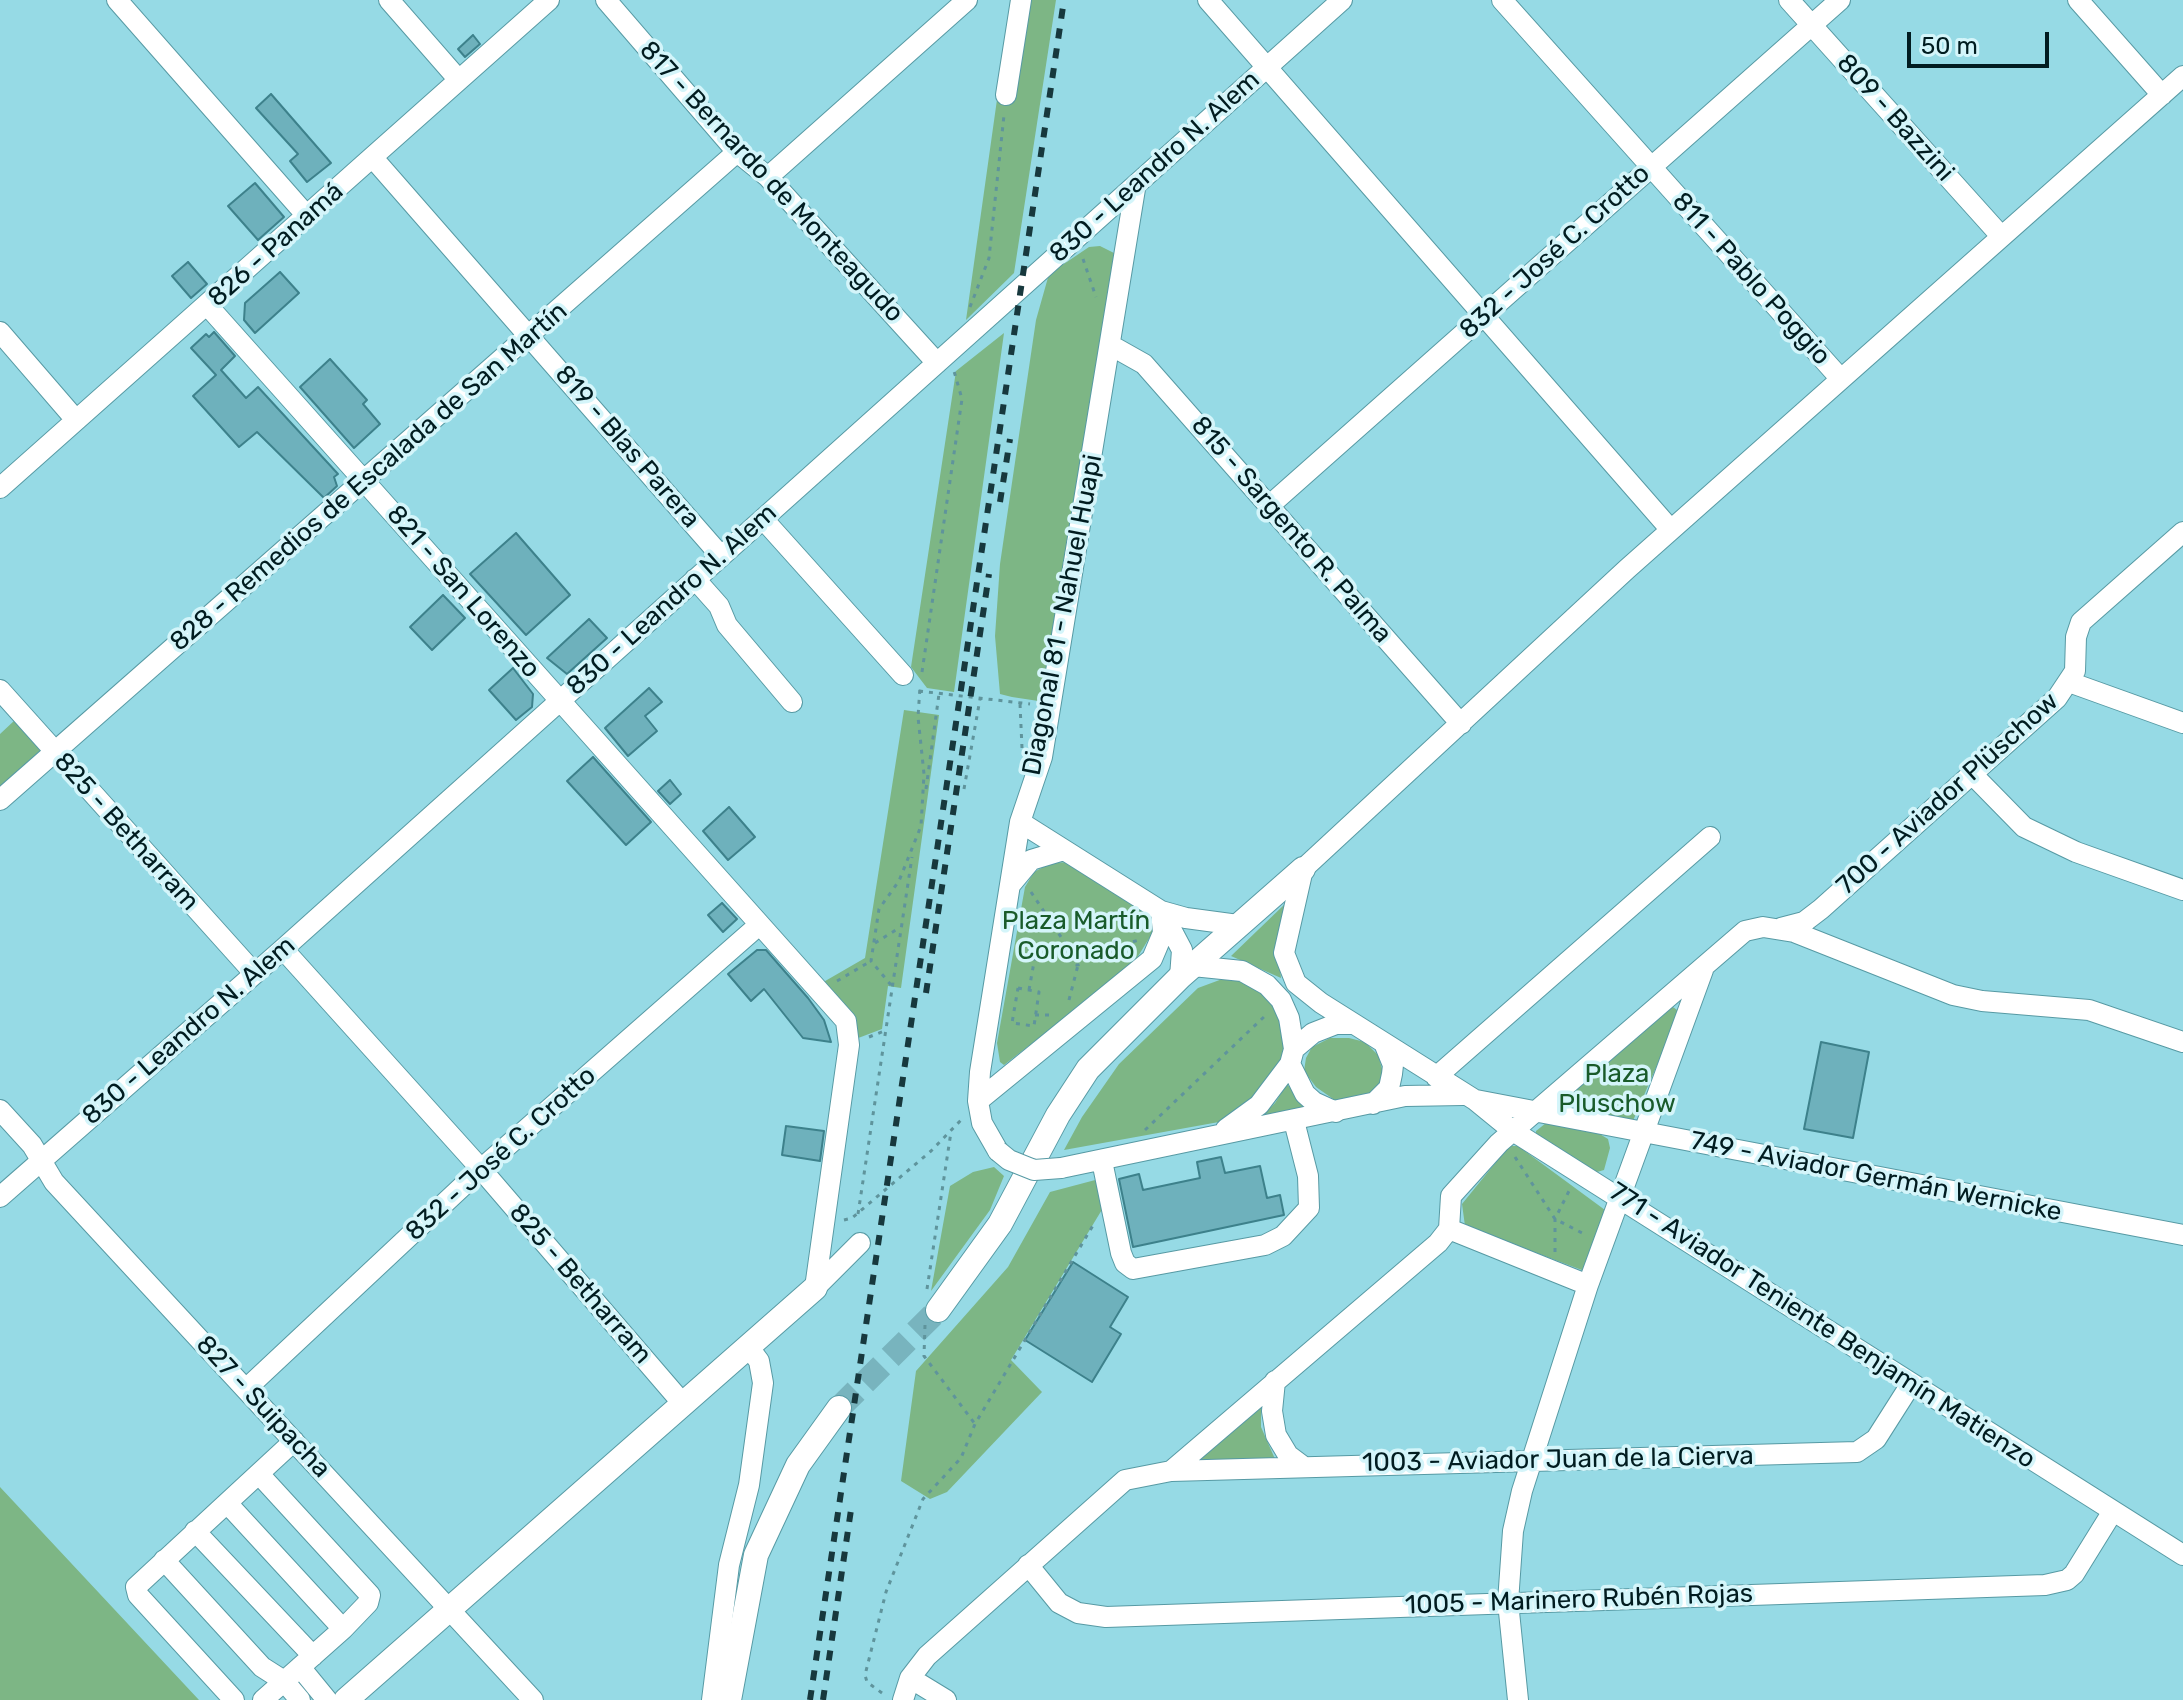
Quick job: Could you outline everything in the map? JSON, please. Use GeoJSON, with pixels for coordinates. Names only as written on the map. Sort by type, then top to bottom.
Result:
{"type":"FeatureCollection","features":[{"type":"Feature","properties":{"kind":"main road"},"geometry":{"type":"LineString","coordinates":[[938,1310],[1000,1224],[1058,1115],[1088,1069],[1187,972],[1303,869]]}},
{"type":"Feature","properties":{"kind":"main road"},"geometry":{"type":"LineString","coordinates":[[346,1700],[750,1349],[815,1288]]}},
{"type":"Feature","properties":{"kind":"main road"},"geometry":{"type":"LineString","coordinates":[[729,1700],[756,1555],[772,1513],[798,1465],[839,1408]]}},
{"type":"Feature","properties":{"kind":"street"},"geometry":{"type":"LineString","coordinates":[[117,0],[307,216]]}},
{"type":"Feature","properties":{"kind":"street"},"geometry":{"type":"LineString","coordinates":[[389,0],[458,79]]}},
{"type":"Feature","properties":{"kind":"street","name":"826 - Panamá"},"geometry":{"type":"LineString","coordinates":[[0,488],[549,0]]}},
{"type":"Feature","properties":{"kind":"street","name":"817 - Bernardo de Monteagudo"},"geometry":{"type":"LineString","coordinates":[[606,0],[737,152],[768,177],[942,359]]}},
{"type":"Feature","properties":{"kind":"street"},"geometry":{"type":"LineString","coordinates":[[768,177],[967,0]]}},
{"type":"Feature","properties":{"kind":"street"},"geometry":{"type":"LineString","coordinates":[[1006,95],[1021,0]]}},
{"type":"Feature","properties":{"kind":"street"},"geometry":{"type":"LineString","coordinates":[[1208,0],[1671,530]]}},
{"type":"Feature","properties":{"kind":"street","name":"830 - Leandro N. Alem"},"geometry":{"type":"LineString","coordinates":[[0,1197],[283,949],[1135,189],[1342,0]]}},
{"type":"Feature","properties":{"kind":"street","name":"811 - Pablo Poggio"},"geometry":{"type":"LineString","coordinates":[[1502,0],[1840,378]]}},
{"type":"Feature","properties":{"kind":"street","name":"809 - Bazzini"},"geometry":{"type":"LineString","coordinates":[[1789,0],[2001,236]]}},
{"type":"Feature","properties":{"kind":"street","name":"832 - José C. Crotto"},"geometry":{"type":"LineString","coordinates":[[1270,505],[1840,0]]}},
{"type":"Feature","properties":{"kind":"street"},"geometry":{"type":"LineString","coordinates":[[2078,0],[2162,95]]}},
{"type":"Feature","properties":{"kind":"street"},"geometry":{"type":"LineString","coordinates":[[1373,1104],[1389,1088],[1392,1074],[1393,1065],[1384,1043],[1310,995],[1296,983],[1286,965],[1284,942],[1303,869],[1671,530],[2183,76]]}},
{"type":"Feature","properties":{"kind":"street","name":"828 - Remedios de Escalada de San Martín"},"geometry":{"type":"LineString","coordinates":[[0,800],[737,152]]}},
{"type":"Feature","properties":{"kind":"street","name":"819 - Blas Parera"},"geometry":{"type":"LineString","coordinates":[[373,158],[721,556]]}},
{"type":"Feature","properties":{"kind":"street","name":"Diagonal 81 - Nahuel Huapi"},"geometry":{"type":"LineString","coordinates":[[1135,189],[1112,346],[1042,757],[1020,822],[1014,880],[999,944],[978,1101],[982,1123],[998,1151],[1009,1160],[1034,1170],[1111,1160],[1336,1112]]}},
{"type":"Feature","properties":{"kind":"street","name":"821 - San Lorenzo"},"geometry":{"type":"LineString","coordinates":[[208,306],[846,1021],[849,1045],[825,1225]]}},
{"type":"Feature","properties":{"kind":"street"},"geometry":{"type":"LineString","coordinates":[[0,332],[76,420]]}},
{"type":"Feature","properties":{"kind":"street","name":"815 - Sargento R. Palma"},"geometry":{"type":"LineString","coordinates":[[1112,346],[1144,364],[1461,724]]}},
{"type":"Feature","properties":{"kind":"street"},"geometry":{"type":"LineString","coordinates":[[763,519],[903,675]]}},
{"type":"Feature","properties":{"kind":"street","name":"700 - Aviador Plüschow"},"geometry":{"type":"LineString","coordinates":[[1777,929],[1811,917],[2057,698],[2075,671],[2076,637],[2081,622],[2183,532]]}},
{"type":"Feature","properties":{"kind":"street"},"geometry":{"type":"LineString","coordinates":[[695,579],[719,606],[727,625],[792,702]]}},
{"type":"Feature","properties":{"kind":"street"},"geometry":{"type":"LineString","coordinates":[[2069,682],[2183,723]]}},
{"type":"Feature","properties":{"kind":"street","name":"825 - Betharram"},"geometry":{"type":"LineString","coordinates":[[0,690],[254,973]]}},
{"type":"Feature","properties":{"kind":"street"},"geometry":{"type":"LineString","coordinates":[[1972,774],[2008,814],[2046,839],[2183,890]]}},
{"type":"Feature","properties":{"kind":"street"},"geometry":{"type":"LineString","coordinates":[[1020,822],[1161,911],[1186,918],[1238,925]]}},
{"type":"Feature","properties":{"kind":"street"},"geometry":{"type":"LineString","coordinates":[[1436,1077],[1710,837]]}},
{"type":"Feature","properties":{"kind":"street"},"geometry":{"type":"LineString","coordinates":[[1014,880],[1047,853],[1064,850]]}},
{"type":"Feature","properties":{"kind":"street"},"geometry":{"type":"LineString","coordinates":[[978,1101],[1152,959],[1163,933],[1161,911]]}},
{"type":"Feature","properties":{"kind":"street"},"geometry":{"type":"LineString","coordinates":[[1161,911],[1182,950],[1187,972],[1242,971],[1267,985],[1281,1000],[1292,1030],[1292,1057],[1305,1094],[1314,1102],[1336,1112],[1418,1095],[1469,1097]]}},
{"type":"Feature","properties":{"kind":"street","name":"832 - José C. Crotto"},"geometry":{"type":"LineString","coordinates":[[247,1388],[481,1169],[759,925]]}},
{"type":"Feature","properties":{"kind":"street"},"geometry":{"type":"LineString","coordinates":[[1171,1471],[1438,1243],[1449,1229],[1447,1212],[1451,1196],[1506,1137],[1735,937],[1754,928],[1777,929],[1809,938],[1953,995],[1982,1001],[2089,1010],[2183,1042]]}},
{"type":"Feature","properties":{"kind":"street","name":"825 - Betharram"},"geometry":{"type":"LineString","coordinates":[[283,949],[481,1169],[684,1405]]}},
{"type":"Feature","properties":{"kind":"street"},"geometry":{"type":"LineString","coordinates":[[1518,1700],[1508,1602],[1513,1531],[1530,1461],[1588,1285],[1704,966]]}},
{"type":"Feature","properties":{"kind":"street"},"geometry":{"type":"LineString","coordinates":[[1292,1057],[1324,1028],[1353,1024]]}},
{"type":"Feature","properties":{"kind":"street","name":"771 - Aviador Teniente Benjamín Matienzo"},"geometry":{"type":"LineString","coordinates":[[1384,1043],[1469,1097],[1506,1137],[1579,1172],[1620,1196],[2183,1555]]}},
{"type":"Feature","properties":{"kind":"street","name":"Diagonal 81 - Nahuel Huapi"},"geometry":{"type":"LineString","coordinates":[[1208,1138],[1249,1115],[1275,1087],[1292,1057]]}},
{"type":"Feature","properties":{"kind":"street","name":"749 - Aviador Germán Wernicke"},"geometry":{"type":"LineString","coordinates":[[1469,1097],[1642,1133],[2183,1235]]}},
{"type":"Feature","properties":{"kind":"street","name":"827 - Suipacha"},"geometry":{"type":"LineString","coordinates":[[0,1110],[41,1160],[54,1182],[533,1700]]}},
{"type":"Feature","properties":{"kind":"street"},"geometry":{"type":"LineString","coordinates":[[1111,1160],[1121,1253],[1125,1263],[1133,1269],[1250,1248],[1283,1236],[1309,1208],[1308,1176],[1294,1121]]}},
{"type":"Feature","properties":{"kind":"street"},"geometry":{"type":"LineString","coordinates":[[815,1288],[825,1225]]}},
{"type":"Feature","properties":{"kind":"street"},"geometry":{"type":"LineString","coordinates":[[1449,1229],[1588,1285]]}},
{"type":"Feature","properties":{"kind":"street"},"geometry":{"type":"LineString","coordinates":[[815,1288],[860,1243]]}},
{"type":"Feature","properties":{"kind":"street"},"geometry":{"type":"LineString","coordinates":[[712,1700],[729,1565],[749,1485],[763,1383],[759,1361],[750,1349]]}},
{"type":"Feature","properties":{"kind":"street"},"geometry":{"type":"LineString","coordinates":[[1275,1381],[1272,1411],[1276,1435],[1288,1455],[1304,1467]]}},
{"type":"Feature","properties":{"kind":"street","name":"1003 - Aviador Juan de la Cierva"},"geometry":{"type":"LineString","coordinates":[[910,1678],[927,1656],[1125,1480],[1171,1471],[1857,1452],[1876,1439],[1911,1384]]}},
{"type":"Feature","properties":{"kind":"street"},"geometry":{"type":"LineString","coordinates":[[234,1700],[138,1595],[140,1581],[294,1441]]}},
{"type":"Feature","properties":{"kind":"street"},"geometry":{"type":"LineString","coordinates":[[259,1474],[370,1595],[368,1603],[343,1629],[263,1700]]}},
{"type":"Feature","properties":{"kind":"street"},"geometry":{"type":"LineString","coordinates":[[227,1503],[343,1629]]}},
{"type":"Feature","properties":{"kind":"street","name":"1005 - Marinero Rubén Rojas"},"geometry":{"type":"LineString","coordinates":[[1028,1565],[1059,1603],[1091,1616],[2060,1582],[2074,1574],[2113,1511]]}},
{"type":"Feature","properties":{"kind":"street"},"geometry":{"type":"LineString","coordinates":[[195,1531],[306,1661],[327,1700]]}},
{"type":"Feature","properties":{"kind":"street"},"geometry":{"type":"LineString","coordinates":[[164,1560],[262,1667],[284,1681],[300,1700]]}},
{"type":"Feature","properties":{"kind":"street"},"geometry":{"type":"LineString","coordinates":[[903,1700],[910,1678],[946,1700]]}},
{"type":"Feature","properties":{"kind":"path"},"geometry":{"type":"LineString","coordinates":[[968,313],[989,258],[1006,95]]}},
{"type":"Feature","properties":{"kind":"path"},"geometry":{"type":"LineString","coordinates":[[1076,240],[1100,308]]}},
{"type":"Feature","properties":{"kind":"path"},"geometry":{"type":"LineString","coordinates":[[923,809],[919,692],[962,399],[960,386],[942,359]]}},
{"type":"Feature","properties":{"kind":"path"},"geometry":{"type":"LineString","coordinates":[[903,675],[919,692],[1050,707]]}},
{"type":"Feature","properties":{"kind":"path"},"geometry":{"type":"LineString","coordinates":[[858,1214],[899,928],[923,809],[939,694]]}},
{"type":"Feature","properties":{"kind":"path"},"geometry":{"type":"LineString","coordinates":[[964,789],[980,699]]}},
{"type":"Feature","properties":{"kind":"path"},"geometry":{"type":"LineString","coordinates":[[820,991],[871,961],[879,909],[899,881],[913,852]]}},
{"type":"Feature","properties":{"kind":"path"},"geometry":{"type":"LineString","coordinates":[[1014,880],[1070,954],[1071,962],[1078,965]]}},
{"type":"Feature","properties":{"kind":"path"},"geometry":{"type":"LineString","coordinates":[[874,945],[899,928]]}},
{"type":"Feature","properties":{"kind":"path"},"geometry":{"type":"LineString","coordinates":[[1062,1032],[1078,965],[1085,956],[1163,933]]}},
{"type":"Feature","properties":{"kind":"path"},"geometry":{"type":"LineString","coordinates":[[999,944],[1070,954],[1081,950],[1085,956]]}},
{"type":"Feature","properties":{"kind":"path"},"geometry":{"type":"LineString","coordinates":[[1029,990],[1036,950]]}},
{"type":"Feature","properties":{"kind":"path"},"geometry":{"type":"LineString","coordinates":[[871,961],[891,985]]}},
{"type":"Feature","properties":{"kind":"path"},"geometry":{"type":"LineString","coordinates":[[1018,988],[1029,990],[1039,992],[1034,1026],[1012,1023],[1018,988]]}},
{"type":"Feature","properties":{"kind":"path"},"geometry":{"type":"LineString","coordinates":[[1111,1160],[1281,1000]]}},
{"type":"Feature","properties":{"kind":"path"},"geometry":{"type":"LineString","coordinates":[[825,1225],[858,1214],[931,1151],[978,1101]]}},
{"type":"Feature","properties":{"kind":"path"},"geometry":{"type":"LineString","coordinates":[[1506,1137],[1555,1219],[1604,1244]]}},
{"type":"Feature","properties":{"kind":"path"},"geometry":{"type":"LineString","coordinates":[[1555,1271],[1555,1219],[1579,1172]]}},
{"type":"Feature","properties":{"kind":"path"},"geometry":{"type":"LineString","coordinates":[[881,1700],[882,1693],[867,1682],[865,1675],[886,1592],[923,1499],[961,1458],[975,1424],[1096,1220]]}},
{"type":"Feature","properties":{"kind":"green space"},"geometry":{"type":"Polygon","coordinates":[[[1011,0],[1056,0],[1014,273],[966,320],[1011,0]]]}},
{"type":"Feature","properties":{"kind":"green space"},"geometry":{"type":"Polygon","coordinates":[[[1100,246],[1114,253],[1045,702],[1012,697],[1000,694],[995,636],[1000,564],[1036,320],[1049,274],[1089,247],[1100,246]]]}},
{"type":"Feature","properties":{"kind":"green space"},"geometry":{"type":"Polygon","coordinates":[[[1004,333],[954,692],[927,688],[911,667],[956,371],[1004,333]]]}},
{"type":"Feature","properties":{"kind":"green space"},"geometry":{"type":"Polygon","coordinates":[[[904,710],[939,715],[901,988],[888,986],[882,1029],[853,1040],[820,984],[865,958],[904,710]]]}},
{"type":"Feature","properties":{"kind":"green space"},"geometry":{"type":"Polygon","coordinates":[[[15,720],[41,750],[0,786],[0,734],[15,720]]]}},
{"type":"Feature","properties":{"kind":"green space","name":"Plaza Martín Coronado"},"geometry":{"type":"Polygon","coordinates":[[[1069,862],[1149,915],[1153,932],[1132,966],[1004,1065],[1000,1062],[997,1043],[1025,887],[1034,872],[1051,863],[1069,862]]]}},
{"type":"Feature","properties":{"kind":"green space"},"geometry":{"type":"Polygon","coordinates":[[[1286,903],[1277,940],[1281,978],[1231,956],[1286,903]]]}},
{"type":"Feature","properties":{"kind":"green space"},"geometry":{"type":"Polygon","coordinates":[[[1225,978],[1241,980],[1264,992],[1280,1015],[1284,1037],[1282,1063],[1260,1097],[1230,1120],[1064,1150],[1082,1117],[1119,1064],[1198,988],[1225,978]]]}},
{"type":"Feature","properties":{"kind":"green space","name":"Plaza Pluschow"},"geometry":{"type":"Polygon","coordinates":[[[1670,1005],[1680,1012],[1632,1123],[1570,1106],[1567,1100],[1571,1094],[1670,1005]]]}},
{"type":"Feature","properties":{"kind":"green space"},"geometry":{"type":"Polygon","coordinates":[[[1330,1038],[1365,1042],[1378,1055],[1383,1072],[1379,1089],[1363,1099],[1336,1101],[1316,1087],[1304,1071],[1306,1058],[1312,1047],[1330,1038]]]}},
{"type":"Feature","properties":{"kind":"green space"},"geometry":{"type":"Polygon","coordinates":[[[1287,1084],[1308,1110],[1258,1120],[1275,1103],[1287,1084]]]}},
{"type":"Feature","properties":{"kind":"green space"},"geometry":{"type":"Polygon","coordinates":[[[1546,1123],[1598,1133],[1608,1139],[1610,1148],[1604,1170],[1590,1174],[1536,1137],[1536,1131],[1546,1123]]]}},
{"type":"Feature","properties":{"kind":"green space"},"geometry":{"type":"Polygon","coordinates":[[[1509,1146],[1518,1146],[1605,1210],[1587,1272],[1465,1226],[1462,1204],[1509,1146]]]}},
{"type":"Feature","properties":{"kind":"green space"},"geometry":{"type":"Polygon","coordinates":[[[994,1167],[1004,1176],[990,1210],[931,1291],[950,1186],[973,1172],[994,1167]]]}},
{"type":"Feature","properties":{"kind":"green space"},"geometry":{"type":"Polygon","coordinates":[[[1099,1179],[1103,1208],[1011,1360],[1042,1392],[947,1492],[930,1499],[901,1481],[916,1371],[1008,1267],[1050,1192],[1099,1179]]]}},
{"type":"Feature","properties":{"kind":"green space"},"geometry":{"type":"Polygon","coordinates":[[[1261,1407],[1261,1427],[1275,1459],[1191,1464],[1261,1407]]]}},
{"type":"Feature","properties":{"kind":"green space"},"geometry":{"type":"Polygon","coordinates":[[[0,1487],[199,1700],[0,1700],[0,1487]]]}},
{"type":"Feature","properties":{"kind":"building"},"geometry":{"type":"Polygon","coordinates":[[[473,35],[480,44],[465,57],[458,49],[473,35]]]}},
{"type":"Feature","properties":{"kind":"building"},"geometry":{"type":"Polygon","coordinates":[[[271,94],[331,163],[307,182],[290,161],[298,154],[256,108],[271,94]]]}},
{"type":"Feature","properties":{"kind":"building"},"geometry":{"type":"Polygon","coordinates":[[[255,183],[284,217],[258,240],[228,206],[255,183]]]}},
{"type":"Feature","properties":{"kind":"building"},"geometry":{"type":"Polygon","coordinates":[[[188,262],[207,284],[191,298],[172,276],[188,262]]]}},
{"type":"Feature","properties":{"kind":"building"},"geometry":{"type":"Polygon","coordinates":[[[280,272],[299,293],[255,333],[244,320],[245,303],[280,272]]]}},
{"type":"Feature","properties":{"kind":"building"},"geometry":{"type":"Polygon","coordinates":[[[214,332],[235,356],[221,370],[246,398],[258,387],[338,474],[334,477],[337,486],[324,498],[257,432],[239,447],[193,396],[216,375],[191,348],[206,334],[209,337],[214,332]]]}},
{"type":"Feature","properties":{"kind":"building"},"geometry":{"type":"Polygon","coordinates":[[[330,359],[367,400],[363,404],[380,424],[354,448],[300,387],[330,359]]]}},
{"type":"Feature","properties":{"kind":"building"},"geometry":{"type":"Polygon","coordinates":[[[516,533],[570,595],[526,635],[470,574],[516,533]]]}},
{"type":"Feature","properties":{"kind":"building"},"geometry":{"type":"Polygon","coordinates":[[[443,595],[465,618],[432,650],[410,627],[443,595]]]}},
{"type":"Feature","properties":{"kind":"building"},"geometry":{"type":"Polygon","coordinates":[[[589,619],[607,638],[567,674],[547,658],[589,619]]]}},
{"type":"Feature","properties":{"kind":"building"},"geometry":{"type":"Polygon","coordinates":[[[513,668],[533,694],[532,707],[516,720],[489,690],[513,668]]]}},
{"type":"Feature","properties":{"kind":"building"},"geometry":{"type":"Polygon","coordinates":[[[649,688],[662,702],[645,716],[657,731],[628,756],[605,728],[649,688]]]}},
{"type":"Feature","properties":{"kind":"building"},"geometry":{"type":"Polygon","coordinates":[[[593,757],[651,822],[626,845],[567,781],[593,757]]]}},
{"type":"Feature","properties":{"kind":"building"},"geometry":{"type":"Polygon","coordinates":[[[670,780],[681,794],[670,804],[658,791],[670,780]]]}},
{"type":"Feature","properties":{"kind":"building"},"geometry":{"type":"Polygon","coordinates":[[[729,807],[755,837],[728,860],[703,831],[729,807]]]}},
{"type":"Feature","properties":{"kind":"building"},"geometry":{"type":"Polygon","coordinates":[[[722,903],[737,919],[723,932],[708,915],[722,903]]]}},
{"type":"Feature","properties":{"kind":"building"},"geometry":{"type":"Polygon","coordinates":[[[757,950],[766,950],[808,998],[824,1020],[831,1042],[803,1038],[764,989],[751,1001],[728,974],[757,950]]]}},
{"type":"Feature","properties":{"kind":"building"},"geometry":{"type":"Polygon","coordinates":[[[1821,1042],[1869,1052],[1853,1138],[1804,1129],[1821,1042]]]}},
{"type":"Feature","properties":{"kind":"building"},"geometry":{"type":"Polygon","coordinates":[[[786,1126],[824,1131],[820,1161],[782,1155],[786,1126]]]}},
{"type":"Feature","properties":{"kind":"building"},"geometry":{"type":"Polygon","coordinates":[[[1221,1157],[1225,1173],[1260,1166],[1267,1198],[1280,1195],[1284,1215],[1133,1247],[1119,1179],[1139,1174],[1143,1190],[1200,1178],[1197,1162],[1221,1157]]]}},
{"type":"Feature","properties":{"kind":"building"},"geometry":{"type":"Polygon","coordinates":[[[1073,1262],[1128,1297],[1110,1327],[1121,1334],[1092,1382],[1025,1340],[1073,1262]]]}},
{"type":"Feature","properties":{"kind":"tunnel"},"geometry":{"type":"LineString","coordinates":[[839,1408],[938,1310]]}},
{"type":"Feature","properties":{"kind":"railway"},"geometry":{"type":"LineString","coordinates":[[810,1700],[1064,0]]}},
{"type":"Feature","properties":{"kind":"railway"},"geometry":{"type":"LineString","coordinates":[[1000,502],[1010,439]]}},
{"type":"Feature","properties":{"kind":"railway"},"geometry":{"type":"LineString","coordinates":[[926,993],[989,574]]}},
{"type":"Feature","properties":{"kind":"railway"},"geometry":{"type":"LineString","coordinates":[[823,1700],[852,1503]]}}]}
